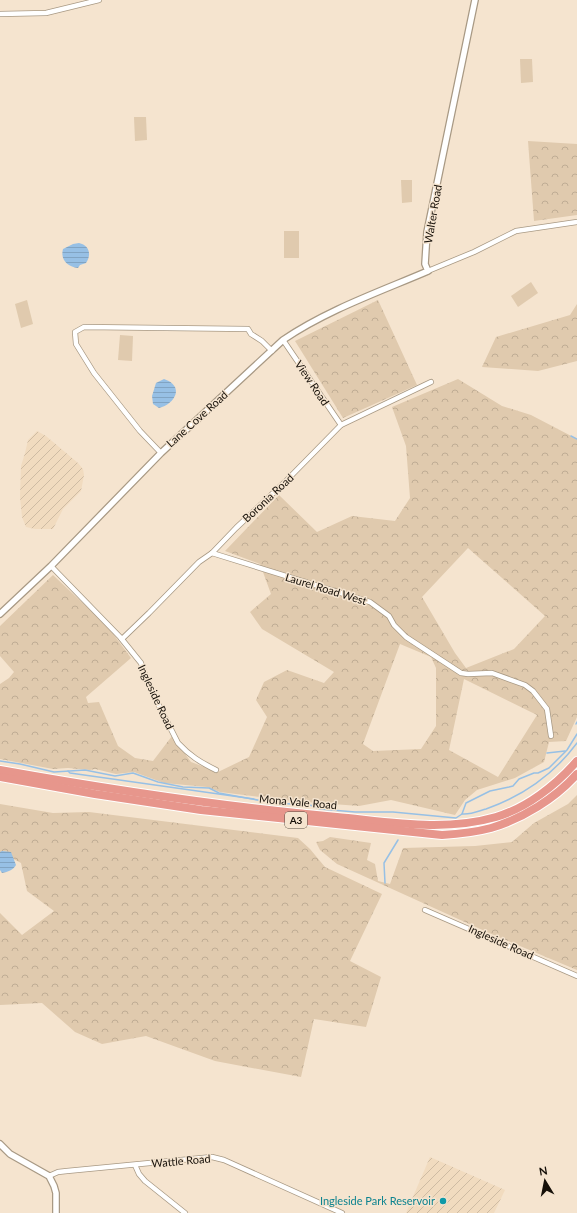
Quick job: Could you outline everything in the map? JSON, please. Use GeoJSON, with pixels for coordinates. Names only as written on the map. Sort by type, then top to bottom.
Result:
{"type":"FeatureCollection","features":[{"type":"Feature","properties":{"kind":"highway","name":"Mona Vale Road"},"geometry":{"type":"LineString","coordinates":[[0,770],[97,788],[261,810],[425,825],[458,825],[497,817],[525,804],[550,788],[577,761]]}},
{"type":"Feature","properties":{"kind":"highway","name":"Mona Vale Road"},"geometry":{"type":"LineString","coordinates":[[0,777],[95,794],[201,810],[442,835],[474,832],[491,828],[509,821],[541,805],[564,788],[577,774]]}},
{"type":"Feature","properties":{"kind":"street"},"geometry":{"type":"LineString","coordinates":[[0,14],[46,13],[99,0]]}},
{"type":"Feature","properties":{"kind":"street","name":"Walter Road"},"geometry":{"type":"LineString","coordinates":[[428,271],[425,264],[427,232],[476,0]]}},
{"type":"Feature","properties":{"kind":"street"},"geometry":{"type":"LineString","coordinates":[[428,271],[474,252],[516,231],[577,222]]}},
{"type":"Feature","properties":{"kind":"street","name":"Lane Cove Road"},"geometry":{"type":"LineString","coordinates":[[0,614],[51,566],[161,453],[283,340],[323,316],[428,271]]}},
{"type":"Feature","properties":{"kind":"street"},"geometry":{"type":"LineString","coordinates":[[161,453],[140,431],[94,373],[76,344],[76,332],[84,327],[248,329],[251,334],[262,341],[272,351]]}},
{"type":"Feature","properties":{"kind":"street","name":"View Road"},"geometry":{"type":"LineString","coordinates":[[283,340],[341,425]]}},
{"type":"Feature","properties":{"kind":"street","name":"Boronia Road"},"geometry":{"type":"LineString","coordinates":[[122,639],[150,613],[199,562],[212,553],[285,482],[341,425],[431,382]]}},
{"type":"Feature","properties":{"kind":"street","name":"Laurel Road West"},"geometry":{"type":"LineString","coordinates":[[212,553],[370,602],[389,616],[394,625],[413,642],[433,653],[461,672],[468,674],[492,673],[525,685],[534,691],[547,709],[550,736]]}},
{"type":"Feature","properties":{"kind":"street","name":"Ingleside Road"},"geometry":{"type":"LineString","coordinates":[[51,566],[122,639],[141,663],[151,691],[178,743],[198,762],[216,770]]}},
{"type":"Feature","properties":{"kind":"street","name":"Ingleside Road"},"geometry":{"type":"LineString","coordinates":[[426,910],[577,976]]}},
{"type":"Feature","properties":{"kind":"street"},"geometry":{"type":"LineString","coordinates":[[0,1144],[10,1154],[49,1176],[56,1193],[56,1213]]}},
{"type":"Feature","properties":{"kind":"street","name":"Wattle Road"},"geometry":{"type":"LineString","coordinates":[[49,1176],[58,1172],[66,1171],[219,1158],[342,1213]]}},
{"type":"Feature","properties":{"kind":"street"},"geometry":{"type":"LineString","coordinates":[[135,1165],[144,1181],[186,1213]]}},
{"type":"Feature","properties":{"kind":"shaded area"},"geometry":{"type":"Polygon","coordinates":[[[37,431],[46,436],[78,463],[83,469],[84,475],[81,491],[63,509],[53,529],[35,529],[26,527],[22,517],[20,497],[21,466],[28,440],[37,431]]]}},
{"type":"Feature","properties":{"kind":"shaded area"},"geometry":{"type":"Polygon","coordinates":[[[430,1157],[505,1190],[494,1213],[406,1213],[430,1157]]]}},
{"type":"Feature","properties":{"kind":"green space"},"geometry":{"type":"Polygon","coordinates":[[[520,59],[532,59],[533,82],[521,83],[520,59]]]}},
{"type":"Feature","properties":{"kind":"green space"},"geometry":{"type":"Polygon","coordinates":[[[134,117],[146,117],[147,140],[135,141],[134,117]]]}},
{"type":"Feature","properties":{"kind":"green space"},"geometry":{"type":"Polygon","coordinates":[[[528,141],[577,144],[577,215],[534,221],[528,141]]]}},
{"type":"Feature","properties":{"kind":"green space"},"geometry":{"type":"Polygon","coordinates":[[[401,180],[412,180],[412,202],[402,203],[401,180]]]}},
{"type":"Feature","properties":{"kind":"green space"},"geometry":{"type":"Polygon","coordinates":[[[284,231],[299,231],[299,258],[284,258],[284,231]]]}},
{"type":"Feature","properties":{"kind":"green space"},"geometry":{"type":"Polygon","coordinates":[[[531,282],[538,293],[518,307],[511,296],[531,282]]]}},
{"type":"Feature","properties":{"kind":"green space"},"geometry":{"type":"Polygon","coordinates":[[[27,300],[33,324],[21,328],[15,304],[27,300]]]}},
{"type":"Feature","properties":{"kind":"green space"},"geometry":{"type":"Polygon","coordinates":[[[378,300],[417,385],[343,418],[295,341],[378,300]]]}},
{"type":"Feature","properties":{"kind":"green space"},"geometry":{"type":"Polygon","coordinates":[[[577,304],[577,361],[538,371],[482,367],[496,337],[570,315],[577,304]]]}},
{"type":"Feature","properties":{"kind":"green space"},"geometry":{"type":"Polygon","coordinates":[[[120,335],[133,336],[132,361],[118,360],[120,335]]]}},
{"type":"Feature","properties":{"kind":"green space"},"geometry":{"type":"Polygon","coordinates":[[[458,379],[502,406],[531,415],[577,439],[577,717],[566,741],[549,742],[544,762],[515,778],[477,790],[465,800],[455,815],[391,800],[359,806],[292,801],[220,792],[207,787],[164,783],[134,772],[116,774],[95,769],[53,769],[0,759],[0,684],[9,678],[14,672],[0,656],[0,626],[53,575],[108,627],[131,658],[86,697],[88,703],[99,702],[118,746],[135,758],[153,761],[172,736],[191,762],[218,772],[249,757],[267,717],[256,700],[264,682],[287,670],[324,683],[334,672],[262,629],[250,612],[271,594],[260,564],[225,551],[279,495],[317,532],[352,516],[395,521],[410,498],[406,446],[392,407],[458,379]],[[468,548],[422,597],[455,653],[466,668],[514,649],[545,616],[468,548]],[[400,644],[363,744],[373,751],[421,749],[436,726],[436,668],[431,657],[400,644]],[[464,679],[449,750],[498,777],[537,715],[464,679]]]}},
{"type":"Feature","properties":{"kind":"green space"},"geometry":{"type":"Polygon","coordinates":[[[577,795],[577,970],[489,933],[337,864],[320,850],[316,842],[323,841],[330,837],[371,843],[367,860],[375,864],[378,881],[390,884],[403,848],[475,846],[512,842],[534,823],[568,804],[577,795]]]}},
{"type":"Feature","properties":{"kind":"green space"},"geometry":{"type":"Polygon","coordinates":[[[0,804],[53,813],[89,812],[298,838],[310,849],[325,867],[382,894],[350,961],[381,977],[366,1027],[314,1019],[301,1077],[215,1061],[146,1036],[102,1044],[75,1032],[42,1003],[0,1005],[0,913],[22,935],[54,911],[27,891],[21,863],[0,852],[0,804]]]}},
{"type":"Feature","properties":{"kind":"water"},"geometry":{"type":"Polygon","coordinates":[[[79,243],[87,248],[89,256],[86,263],[80,265],[78,268],[68,264],[64,260],[62,253],[63,249],[79,243]]]}},
{"type":"Feature","properties":{"kind":"water"},"geometry":{"type":"Polygon","coordinates":[[[164,379],[170,382],[176,390],[173,399],[165,406],[159,408],[153,404],[152,396],[156,383],[164,379]]]}},
{"type":"Feature","properties":{"kind":"water"},"geometry":{"type":"Polygon","coordinates":[[[0,852],[11,852],[16,865],[10,870],[2,873],[0,870],[0,852]]]}},
{"type":"Feature","properties":{"kind":"waterway"},"geometry":{"type":"LineString","coordinates":[[571,436],[577,439]]}},
{"type":"Feature","properties":{"kind":"waterway"},"geometry":{"type":"LineString","coordinates":[[0,761],[54,772],[85,770],[115,776],[133,773],[158,782],[183,787],[209,788],[219,793],[274,803],[310,805],[320,809],[355,812],[393,812],[456,818],[462,814],[466,803],[490,791],[513,786],[519,779],[549,768],[567,750],[577,734]]}},
{"type":"Feature","properties":{"kind":"waterway"},"geometry":{"type":"LineString","coordinates":[[462,814],[471,813],[500,804],[525,791],[558,765],[577,743]]}},
{"type":"Feature","properties":{"kind":"waterway"},"geometry":{"type":"LineString","coordinates":[[547,753],[565,751]]}},
{"type":"Feature","properties":{"kind":"waterway"},"geometry":{"type":"LineString","coordinates":[[68,771],[70,773],[254,799]]}},
{"type":"Feature","properties":{"kind":"waterway"},"geometry":{"type":"LineString","coordinates":[[385,883],[384,863],[398,840]]}},
{"type":"Feature","properties":{"kind":"place","name":"Ingleside Park Reservoir"},"geometry":{"type":"Point","coordinates":[443,1201]}}]}
